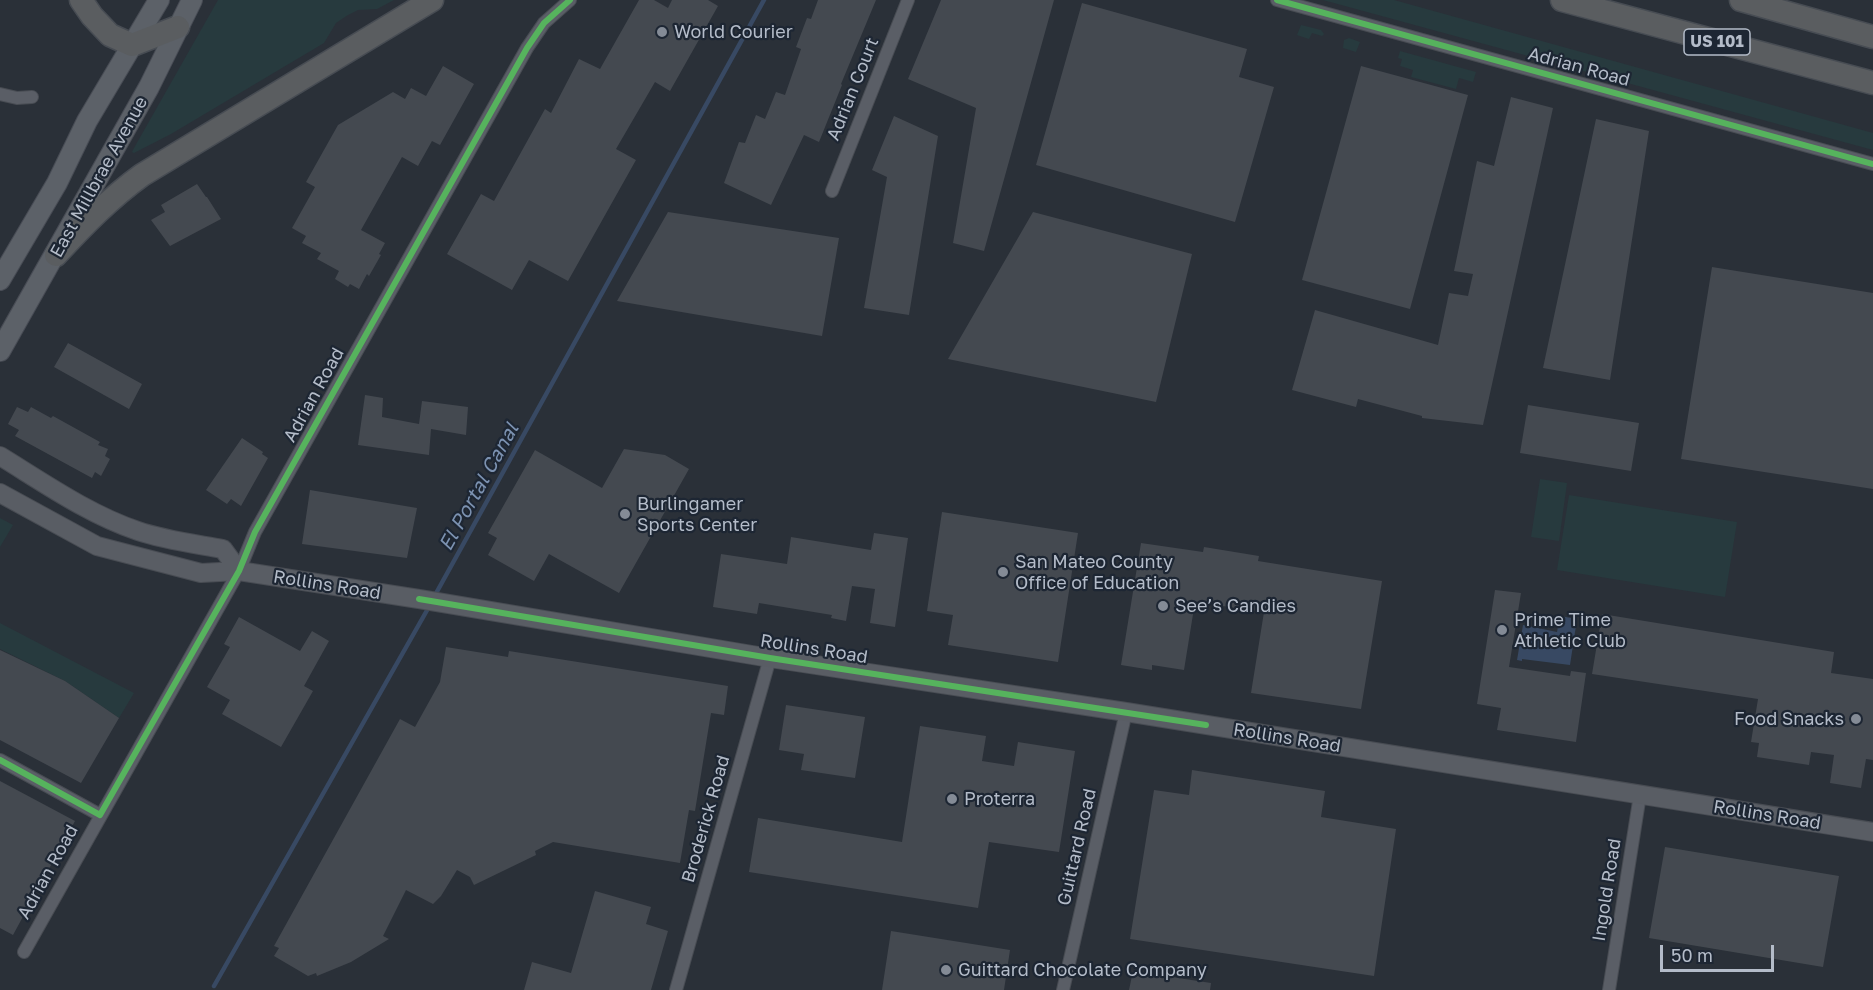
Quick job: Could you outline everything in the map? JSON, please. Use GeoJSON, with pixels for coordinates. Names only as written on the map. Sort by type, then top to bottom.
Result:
{"type":"FeatureCollection","features":[{"type":"Feature","properties":{"kind":"highway"},"geometry":{"type":"LineString","coordinates":[[81,0],[110,35],[132,45],[178,27]]}},
{"type":"Feature","properties":{"kind":"highway"},"geometry":{"type":"LineString","coordinates":[[56,255],[118,192],[142,175],[432,0]]}},
{"type":"Feature","properties":{"kind":"highway","name":"US 101"},"geometry":{"type":"LineString","coordinates":[[1562,0],[1873,83]]}},
{"type":"Feature","properties":{"kind":"highway","name":"US 101"},"geometry":{"type":"LineString","coordinates":[[1742,0],[1873,37]]}},
{"type":"Feature","properties":{"kind":"main road","name":"East Millbrae Avenue"},"geometry":{"type":"LineString","coordinates":[[0,280],[57,183],[87,121],[159,0]]}},
{"type":"Feature","properties":{"kind":"main road","name":"East Millbrae Avenue"},"geometry":{"type":"LineString","coordinates":[[0,351],[149,87],[192,0]]}},
{"type":"Feature","properties":{"kind":"main road"},"geometry":{"type":"LineString","coordinates":[[0,456],[73,501],[114,522],[140,532],[223,549],[239,571]]}},
{"type":"Feature","properties":{"kind":"main road","name":"Rollins Road"},"geometry":{"type":"LineString","coordinates":[[0,493],[97,546],[201,573],[239,571],[1873,832]]}},
{"type":"Feature","properties":{"kind":"street","name":"Adrian Road"},"geometry":{"type":"LineString","coordinates":[[24,952],[239,571],[255,532],[527,48],[544,23],[570,0]]}},
{"type":"Feature","properties":{"kind":"street","name":"Adrian Court"},"geometry":{"type":"LineString","coordinates":[[832,191],[908,0]]}},
{"type":"Feature","properties":{"kind":"street","name":"Adrian Road"},"geometry":{"type":"LineString","coordinates":[[1277,0],[1873,164]]}},
{"type":"Feature","properties":{"kind":"street"},"geometry":{"type":"LineString","coordinates":[[0,94],[17,98],[32,97]]}},
{"type":"Feature","properties":{"kind":"street","name":"Broderick Road"},"geometry":{"type":"LineString","coordinates":[[676,990],[770,657]]}},
{"type":"Feature","properties":{"kind":"street","name":"Guittard Road"},"geometry":{"type":"LineString","coordinates":[[1063,990],[1126,712]]}},
{"type":"Feature","properties":{"kind":"street"},"geometry":{"type":"LineString","coordinates":[[0,760],[100,815]]}},
{"type":"Feature","properties":{"kind":"street","name":"Ingold Road"},"geometry":{"type":"LineString","coordinates":[[1609,990],[1640,795]]}},
{"type":"Feature","properties":{"kind":"green space"},"geometry":{"type":"Polygon","coordinates":[[[218,0],[394,0],[377,9],[358,10],[348,15],[336,23],[324,43],[171,134],[132,152],[218,0]]]}},
{"type":"Feature","properties":{"kind":"green space"},"geometry":{"type":"Polygon","coordinates":[[[1323,0],[1394,0],[1873,133],[1873,150],[1323,0]]]}},
{"type":"Feature","properties":{"kind":"green space"},"geometry":{"type":"Polygon","coordinates":[[[1301,25],[1321,30],[1324,34],[1322,36],[1312,33],[1309,39],[1297,35],[1301,25]]]}},
{"type":"Feature","properties":{"kind":"green space"},"geometry":{"type":"Polygon","coordinates":[[[1349,38],[1360,42],[1356,52],[1343,48],[1344,40],[1349,38]]]}},
{"type":"Feature","properties":{"kind":"green space"},"geometry":{"type":"Polygon","coordinates":[[[1400,51],[1476,72],[1473,82],[1459,78],[1456,89],[1411,77],[1413,70],[1400,66],[1402,59],[1398,58],[1400,51]]]}},
{"type":"Feature","properties":{"kind":"green space"},"geometry":{"type":"Polygon","coordinates":[[[1540,479],[1567,483],[1559,541],[1531,537],[1540,479]]]}},
{"type":"Feature","properties":{"kind":"green space"},"geometry":{"type":"Polygon","coordinates":[[[1569,495],[1737,522],[1725,597],[1557,570],[1569,495]]]}},
{"type":"Feature","properties":{"kind":"green space"},"geometry":{"type":"Polygon","coordinates":[[[0,518],[13,525],[0,547],[0,518]]]}},
{"type":"Feature","properties":{"kind":"green space"},"geometry":{"type":"Polygon","coordinates":[[[0,623],[134,693],[119,718],[65,681],[0,649],[0,623]]]}},
{"type":"Feature","properties":{"kind":"water"},"geometry":{"type":"Polygon","coordinates":[[[1560,616],[1577,619],[1570,665],[1517,660],[1523,625],[1557,632],[1560,616]]]}},
{"type":"Feature","properties":{"kind":"building"},"geometry":{"type":"Polygon","coordinates":[[[639,0],[654,0],[668,8],[672,0],[708,0],[718,6],[670,91],[655,82],[616,149],[636,160],[568,281],[529,260],[512,290],[447,254],[481,194],[494,201],[545,109],[551,113],[579,59],[600,69],[639,0]]]}},
{"type":"Feature","properties":{"kind":"building"},"geometry":{"type":"Polygon","coordinates":[[[818,0],[876,0],[819,142],[804,135],[771,205],[724,183],[739,142],[745,143],[756,115],[765,119],[776,92],[785,95],[801,49],[796,47],[807,18],[811,19],[818,0]]]}},
{"type":"Feature","properties":{"kind":"building"},"geometry":{"type":"Polygon","coordinates":[[[941,0],[1054,0],[984,251],[953,243],[976,108],[908,79],[941,0]]]}},
{"type":"Feature","properties":{"kind":"building"},"geometry":{"type":"Polygon","coordinates":[[[1082,3],[1247,49],[1239,77],[1274,87],[1235,222],[1036,165],[1082,3]]]}},
{"type":"Feature","properties":{"kind":"building"},"geometry":{"type":"Polygon","coordinates":[[[443,66],[474,84],[440,145],[432,141],[418,166],[402,157],[361,230],[385,243],[379,254],[381,255],[359,289],[350,284],[348,287],[335,279],[339,271],[317,259],[321,253],[302,243],[306,236],[292,228],[315,187],[306,182],[338,125],[393,92],[405,99],[411,88],[426,96],[443,66]]]}},
{"type":"Feature","properties":{"kind":"building"},"geometry":{"type":"Polygon","coordinates":[[[1361,66],[1468,95],[1410,309],[1302,280],[1361,66]]]}},
{"type":"Feature","properties":{"kind":"building"},"geometry":{"type":"Polygon","coordinates":[[[1511,97],[1553,108],[1483,425],[1422,418],[1422,416],[1358,399],[1356,407],[1292,390],[1315,310],[1438,345],[1449,293],[1468,296],[1473,274],[1454,271],[1477,161],[1494,166],[1511,97]]]}},
{"type":"Feature","properties":{"kind":"building"},"geometry":{"type":"Polygon","coordinates":[[[894,116],[938,136],[909,315],[864,308],[887,177],[872,170],[894,116]]]}},
{"type":"Feature","properties":{"kind":"building"},"geometry":{"type":"Polygon","coordinates":[[[1596,119],[1649,131],[1610,380],[1543,368],[1596,119]]]}},
{"type":"Feature","properties":{"kind":"building"},"geometry":{"type":"Polygon","coordinates":[[[197,184],[221,219],[170,246],[151,220],[165,212],[161,205],[197,184]]]}},
{"type":"Feature","properties":{"kind":"building"},"geometry":{"type":"Polygon","coordinates":[[[668,212],[839,238],[822,336],[617,301],[668,212]]]}},
{"type":"Feature","properties":{"kind":"building"},"geometry":{"type":"Polygon","coordinates":[[[1033,212],[1192,254],[1156,402],[948,359],[1033,212]]]}},
{"type":"Feature","properties":{"kind":"building"},"geometry":{"type":"Polygon","coordinates":[[[1712,267],[1873,293],[1873,489],[1681,459],[1712,267]]]}},
{"type":"Feature","properties":{"kind":"building"},"geometry":{"type":"Polygon","coordinates":[[[68,343],[142,384],[129,409],[54,367],[68,343]]]}},
{"type":"Feature","properties":{"kind":"building"},"geometry":{"type":"Polygon","coordinates":[[[365,395],[383,398],[382,417],[419,424],[422,401],[468,407],[466,435],[431,429],[429,455],[358,445],[365,395]]]}},
{"type":"Feature","properties":{"kind":"building"},"geometry":{"type":"Polygon","coordinates":[[[1528,405],[1639,423],[1631,471],[1520,453],[1528,405]]]}},
{"type":"Feature","properties":{"kind":"building"},"geometry":{"type":"Polygon","coordinates":[[[17,407],[28,412],[31,407],[51,418],[53,416],[100,442],[98,445],[108,449],[105,456],[110,459],[101,476],[95,472],[92,478],[15,436],[19,430],[8,424],[17,407]]]}},
{"type":"Feature","properties":{"kind":"building"},"geometry":{"type":"Polygon","coordinates":[[[242,438],[268,458],[241,506],[231,499],[227,504],[206,490],[242,438]]]}},
{"type":"Feature","properties":{"kind":"building"},"geometry":{"type":"Polygon","coordinates":[[[624,449],[665,455],[689,469],[619,593],[549,554],[534,581],[488,555],[497,538],[488,533],[535,450],[602,488],[624,449]]]}},
{"type":"Feature","properties":{"kind":"building"},"geometry":{"type":"Polygon","coordinates":[[[310,490],[417,508],[407,558],[302,544],[310,490]]]}},
{"type":"Feature","properties":{"kind":"building","name":"San Mateo County Office of Education"},"geometry":{"type":"Polygon","coordinates":[[[942,512],[1078,533],[1058,662],[948,645],[953,615],[927,611],[942,512]]]}},
{"type":"Feature","properties":{"kind":"building"},"geometry":{"type":"Polygon","coordinates":[[[874,533],[908,538],[895,627],[870,623],[875,589],[852,586],[846,621],[831,618],[832,615],[759,603],[757,614],[713,607],[721,554],[787,564],[791,537],[871,550],[874,533]]]}},
{"type":"Feature","properties":{"kind":"building"},"geometry":{"type":"Polygon","coordinates":[[[1141,543],[1203,552],[1204,547],[1259,556],[1258,561],[1382,581],[1361,709],[1251,693],[1264,612],[1195,602],[1184,670],[1152,665],[1152,670],[1121,665],[1141,543]]]}},
{"type":"Feature","properties":{"kind":"building","name":"Prime Time Athletic Club"},"geometry":{"type":"Polygon","coordinates":[[[1495,590],[1521,593],[1509,667],[1570,676],[1571,671],[1586,673],[1576,742],[1497,730],[1501,708],[1477,704],[1495,590]]]}},
{"type":"Feature","properties":{"kind":"building"},"geometry":{"type":"Polygon","coordinates":[[[1602,614],[1834,652],[1831,673],[1873,679],[1873,760],[1866,759],[1861,788],[1830,783],[1834,755],[1811,752],[1809,765],[1757,757],[1759,743],[1751,742],[1758,699],[1592,674],[1602,614]]]}},
{"type":"Feature","properties":{"kind":"building"},"geometry":{"type":"Polygon","coordinates":[[[239,617],[300,651],[312,631],[329,641],[304,686],[313,691],[281,747],[222,714],[230,700],[207,687],[230,647],[224,644],[239,617]]]}},
{"type":"Feature","properties":{"kind":"building"},"geometry":{"type":"Polygon","coordinates":[[[446,647],[508,657],[509,651],[728,686],[724,715],[711,713],[695,811],[689,810],[680,863],[553,842],[535,851],[536,855],[474,885],[470,877],[457,870],[441,896],[433,904],[406,890],[383,936],[389,939],[351,962],[317,976],[316,973],[308,976],[274,956],[279,948],[274,946],[400,719],[415,727],[440,682],[446,647]]]}},
{"type":"Feature","properties":{"kind":"building"},"geometry":{"type":"Polygon","coordinates":[[[0,650],[65,681],[119,718],[81,783],[0,740],[0,650]]]}},
{"type":"Feature","properties":{"kind":"building"},"geometry":{"type":"Polygon","coordinates":[[[786,705],[865,717],[855,778],[801,770],[804,754],[779,750],[786,705]]]}},
{"type":"Feature","properties":{"kind":"building"},"geometry":{"type":"Polygon","coordinates":[[[920,726],[986,736],[982,761],[1014,766],[1018,742],[1075,751],[1059,852],[989,842],[978,908],[749,872],[758,818],[902,842],[920,726]]]}},
{"type":"Feature","properties":{"kind":"building"},"geometry":{"type":"Polygon","coordinates":[[[1192,770],[1325,791],[1321,817],[1396,829],[1374,976],[1130,939],[1154,790],[1189,795],[1192,770]]]}},
{"type":"Feature","properties":{"kind":"building"},"geometry":{"type":"Polygon","coordinates":[[[0,781],[75,821],[13,935],[0,928],[0,781]]]}},
{"type":"Feature","properties":{"kind":"building"},"geometry":{"type":"Polygon","coordinates":[[[1665,847],[1839,876],[1823,967],[1649,938],[1665,847]]]}},
{"type":"Feature","properties":{"kind":"building"},"geometry":{"type":"Polygon","coordinates":[[[595,891],[651,907],[646,924],[668,931],[651,990],[524,990],[532,962],[571,973],[595,891]]]}},
{"type":"Feature","properties":{"kind":"building","name":"Guittard Chocolate Company"},"geometry":{"type":"Polygon","coordinates":[[[891,931],[1010,950],[1004,990],[882,990],[891,931]]]}},
{"type":"Feature","properties":{"kind":"building"},"geometry":{"type":"Polygon","coordinates":[[[1133,971],[1211,983],[1210,990],[1129,990],[1133,971]]]}},
{"type":"Feature","properties":{"kind":"waterway","name":"El Portal Canal"},"geometry":{"type":"LineString","coordinates":[[434,597],[764,0]]}},
{"type":"Feature","properties":{"kind":"waterway","name":"El Portal Canal"},"geometry":{"type":"LineString","coordinates":[[214,986],[430,605]]}},
{"type":"Feature","properties":{"kind":"cycle path"},"geometry":{"type":"LineString","coordinates":[[0,760],[100,815],[239,571],[255,532],[527,48],[544,23],[570,0]]}},
{"type":"Feature","properties":{"kind":"cycle path"},"geometry":{"type":"LineString","coordinates":[[1277,0],[1873,164]]}},
{"type":"Feature","properties":{"kind":"cycle path"},"geometry":{"type":"LineString","coordinates":[[419,599],[770,658],[1206,725]]}},
{"type":"Feature","properties":{"kind":"place","name":"World Courier"},"geometry":{"type":"Point","coordinates":[662,32]}},
{"type":"Feature","properties":{"kind":"place","name":"Burlingamer Sports Center"},"geometry":{"type":"Point","coordinates":[625,514]}},
{"type":"Feature","properties":{"kind":"place","name":"San Mateo County Office of Education"},"geometry":{"type":"Point","coordinates":[1003,572]}},
{"type":"Feature","properties":{"kind":"place","name":"See’s Candies"},"geometry":{"type":"Point","coordinates":[1163,606]}},
{"type":"Feature","properties":{"kind":"place","name":"Prime Time Athletic Club"},"geometry":{"type":"Point","coordinates":[1502,630]}},
{"type":"Feature","properties":{"kind":"place","name":"Food Snacks"},"geometry":{"type":"Point","coordinates":[1856,719]}},
{"type":"Feature","properties":{"kind":"place","name":"Proterra"},"geometry":{"type":"Point","coordinates":[952,799]}},
{"type":"Feature","properties":{"kind":"place","name":"Guittard Chocolate Company"},"geometry":{"type":"Point","coordinates":[946,970]}}]}
